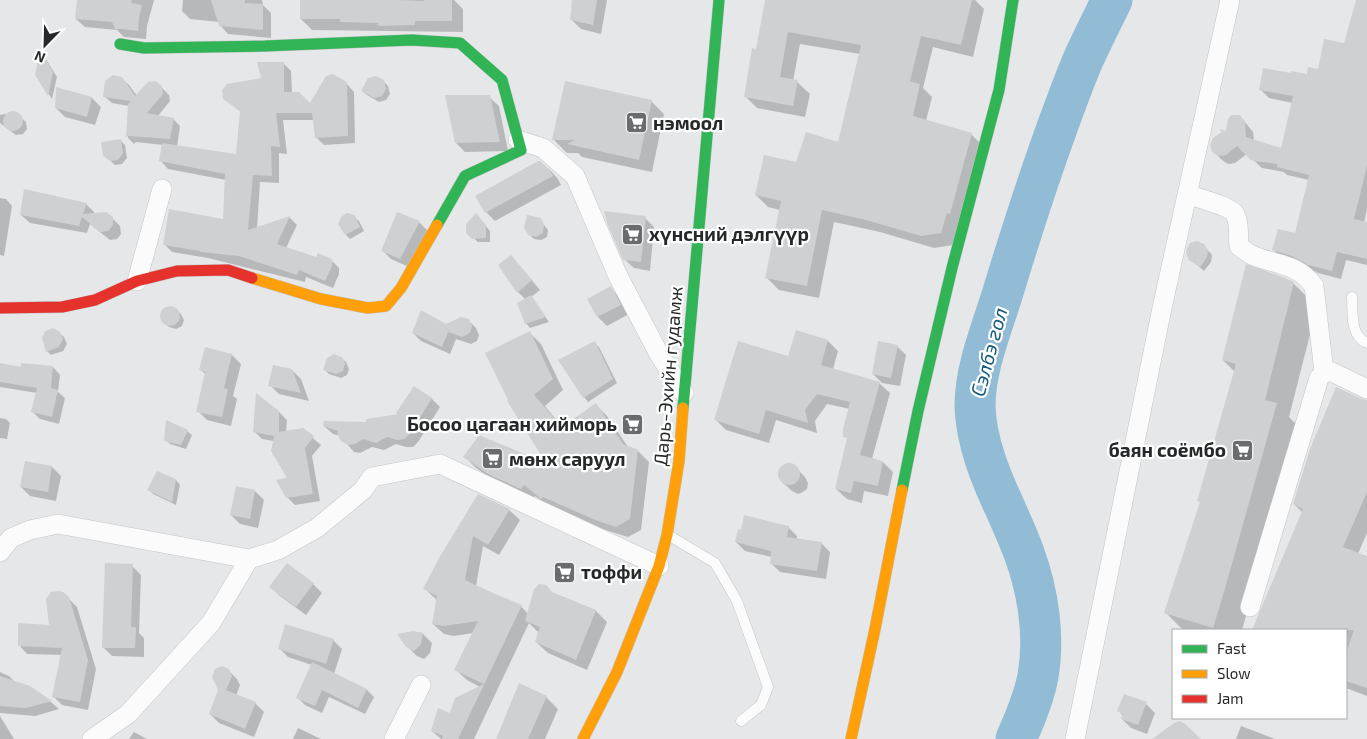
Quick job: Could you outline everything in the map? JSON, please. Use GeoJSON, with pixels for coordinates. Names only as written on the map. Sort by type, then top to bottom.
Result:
{"type":"FeatureCollection","features":[{"type":"Feature","properties":{"kind":"street","name":"Дарь-Эхийн гудамж"},"geometry":{"type":"LineString","coordinates":[[584,739],[617,672],[659,566],[667,535],[680,461],[684,393],[719,0]]}},
{"type":"Feature","properties":{"kind":"street"},"geometry":{"type":"LineString","coordinates":[[851,739],[918,411],[952,268],[999,90],[1013,0]]}},
{"type":"Feature","properties":{"kind":"street"},"geometry":{"type":"LineString","coordinates":[[1075,739],[1162,308],[1230,0]]}},
{"type":"Feature","properties":{"kind":"street"},"geometry":{"type":"LineString","coordinates":[[0,308],[62,307],[95,300],[137,280],[178,271],[228,270],[321,299],[368,308],[386,306],[401,288],[465,176],[521,150],[502,80],[460,43],[412,40],[265,46],[144,48],[120,44]]}},
{"type":"Feature","properties":{"kind":"street"},"geometry":{"type":"LineString","coordinates":[[518,140],[544,148],[575,176],[618,276],[659,354],[684,393]]}},
{"type":"Feature","properties":{"kind":"street"},"geometry":{"type":"LineString","coordinates":[[137,280],[162,189]]}},
{"type":"Feature","properties":{"kind":"street"},"geometry":{"type":"LineString","coordinates":[[1187,194],[1229,209],[1235,214],[1239,246],[1246,253],[1298,270],[1308,277],[1314,286],[1324,372],[1319,378],[1250,607]]}},
{"type":"Feature","properties":{"kind":"street"},"geometry":{"type":"LineString","coordinates":[[1324,372],[1332,372],[1367,389]]}},
{"type":"Feature","properties":{"kind":"street"},"geometry":{"type":"LineString","coordinates":[[0,552],[11,538],[30,530],[58,524],[249,558],[278,550],[317,528],[363,490],[372,477],[440,464],[659,566]]}},
{"type":"Feature","properties":{"kind":"street"},"geometry":{"type":"LineString","coordinates":[[92,739],[128,714],[211,623],[249,558]]}},
{"type":"Feature","properties":{"kind":"street"},"geometry":{"type":"LineString","coordinates":[[394,739],[421,685]]}},
{"type":"Feature","properties":{"kind":"lane"},"geometry":{"type":"LineString","coordinates":[[1352,297],[1355,332],[1367,344]]}},
{"type":"Feature","properties":{"kind":"lane"},"geometry":{"type":"LineString","coordinates":[[667,535],[715,563],[737,601],[768,687],[761,705],[741,721]]}},
{"type":"Feature","properties":{"kind":"building"},"geometry":{"type":"Polygon","coordinates":[[[77,0],[132,0],[131,3],[142,5],[138,31],[115,29],[112,22],[75,19],[77,0]]]}},
{"type":"Feature","properties":{"kind":"building"},"geometry":{"type":"Polygon","coordinates":[[[211,0],[245,0],[245,3],[263,4],[263,30],[219,26],[211,0]]]}},
{"type":"Feature","properties":{"kind":"building"},"geometry":{"type":"Polygon","coordinates":[[[300,0],[452,0],[452,21],[415,21],[415,25],[381,26],[377,25],[378,23],[340,22],[340,19],[300,19],[300,0]]]}},
{"type":"Feature","properties":{"kind":"building"},"geometry":{"type":"Polygon","coordinates":[[[572,0],[597,0],[593,25],[570,20],[572,0]]]}},
{"type":"Feature","properties":{"kind":"building"},"geometry":{"type":"Polygon","coordinates":[[[765,0],[972,0],[961,45],[921,36],[910,81],[920,84],[913,116],[972,133],[950,214],[947,213],[941,233],[921,236],[866,220],[822,210],[807,286],[765,278],[781,201],[755,195],[764,155],[796,162],[806,132],[838,142],[861,45],[788,32],[780,77],[798,80],[793,106],[744,97],[752,48],[756,49],[765,0]]]}},
{"type":"Feature","properties":{"kind":"building"},"geometry":{"type":"Polygon","coordinates":[[[1356,0],[1367,0],[1367,166],[1354,219],[1367,222],[1367,259],[1337,252],[1332,271],[1308,265],[1292,256],[1272,250],[1278,229],[1295,233],[1309,175],[1277,167],[1277,164],[1251,160],[1237,146],[1226,155],[1218,156],[1212,152],[1210,145],[1213,138],[1222,132],[1219,129],[1226,131],[1228,119],[1231,115],[1240,115],[1245,122],[1246,137],[1281,148],[1293,96],[1259,90],[1263,68],[1307,74],[1308,67],[1318,69],[1324,39],[1344,43],[1356,0]]]}},
{"type":"Feature","properties":{"kind":"building"},"geometry":{"type":"Polygon","coordinates":[[[40,50],[53,72],[48,96],[35,75],[40,50]]]}},
{"type":"Feature","properties":{"kind":"building"},"geometry":{"type":"Polygon","coordinates":[[[257,62],[284,62],[284,92],[299,92],[310,103],[326,76],[333,74],[347,82],[348,136],[315,138],[312,113],[276,113],[280,147],[271,146],[272,176],[253,175],[248,230],[290,216],[277,244],[316,257],[318,253],[332,259],[332,266],[325,281],[299,270],[297,275],[239,256],[200,252],[163,245],[169,209],[223,219],[225,174],[159,161],[162,143],[236,154],[240,111],[223,99],[222,90],[227,84],[261,78],[257,62]]]}},
{"type":"Feature","properties":{"kind":"building"},"geometry":{"type":"Polygon","coordinates":[[[113,75],[122,77],[135,96],[148,82],[156,81],[162,86],[163,94],[147,113],[174,118],[170,139],[128,136],[126,138],[128,104],[131,101],[103,97],[105,81],[113,75]]]}},
{"type":"Feature","properties":{"kind":"building"},"geometry":{"type":"Polygon","coordinates":[[[376,76],[384,80],[386,89],[382,96],[374,98],[361,91],[368,78],[376,76]]]}},
{"type":"Feature","properties":{"kind":"building"},"geometry":{"type":"Polygon","coordinates":[[[565,81],[652,100],[639,160],[567,144],[575,140],[552,140],[565,81]]]}},
{"type":"Feature","properties":{"kind":"building"},"geometry":{"type":"Polygon","coordinates":[[[56,87],[92,97],[87,117],[55,108],[56,87]]]}},
{"type":"Feature","properties":{"kind":"building"},"geometry":{"type":"Polygon","coordinates":[[[445,95],[490,95],[500,142],[455,143],[445,95]]]}},
{"type":"Feature","properties":{"kind":"building"},"geometry":{"type":"Polygon","coordinates":[[[13,111],[20,114],[23,121],[20,128],[13,131],[6,128],[3,121],[6,114],[13,111]]]}},
{"type":"Feature","properties":{"kind":"building"},"geometry":{"type":"Polygon","coordinates":[[[121,139],[123,153],[118,160],[110,161],[103,156],[101,142],[121,139]]]}},
{"type":"Feature","properties":{"kind":"building"},"geometry":{"type":"Polygon","coordinates":[[[538,161],[549,169],[553,176],[485,213],[475,196],[538,161]]]}},
{"type":"Feature","properties":{"kind":"building"},"geometry":{"type":"Polygon","coordinates":[[[24,189],[87,203],[83,214],[106,212],[113,217],[113,225],[108,231],[100,232],[82,217],[79,226],[20,215],[24,189]]]}},
{"type":"Feature","properties":{"kind":"building"},"geometry":{"type":"Polygon","coordinates":[[[604,211],[646,216],[641,262],[623,260],[607,223],[604,211]]]}},
{"type":"Feature","properties":{"kind":"building"},"geometry":{"type":"Polygon","coordinates":[[[397,212],[420,221],[400,259],[381,251],[397,212]]]}},
{"type":"Feature","properties":{"kind":"building"},"geometry":{"type":"Polygon","coordinates":[[[347,213],[355,215],[360,227],[345,235],[338,224],[341,217],[347,213]]]}},
{"type":"Feature","properties":{"kind":"building"},"geometry":{"type":"Polygon","coordinates":[[[476,213],[486,225],[486,238],[472,239],[466,233],[466,224],[476,213]]]}},
{"type":"Feature","properties":{"kind":"building"},"geometry":{"type":"Polygon","coordinates":[[[527,215],[541,218],[544,225],[543,233],[536,237],[528,235],[524,228],[527,215]]]}},
{"type":"Feature","properties":{"kind":"building"},"geometry":{"type":"Polygon","coordinates":[[[1197,241],[1204,244],[1208,250],[1207,257],[1200,267],[1189,260],[1186,253],[1190,243],[1197,241]]]}},
{"type":"Feature","properties":{"kind":"building"},"geometry":{"type":"Polygon","coordinates":[[[511,255],[532,280],[517,293],[498,265],[511,255]]]}},
{"type":"Feature","properties":{"kind":"building"},"geometry":{"type":"Polygon","coordinates":[[[1246,264],[1294,282],[1265,400],[1277,403],[1213,628],[1164,613],[1200,502],[1197,501],[1236,364],[1222,360],[1246,264]]]}},
{"type":"Feature","properties":{"kind":"building"},"geometry":{"type":"Polygon","coordinates":[[[611,286],[621,305],[597,317],[587,299],[611,286]]]}},
{"type":"Feature","properties":{"kind":"building"},"geometry":{"type":"Polygon","coordinates":[[[531,295],[546,317],[525,324],[517,303],[531,295]]]}},
{"type":"Feature","properties":{"kind":"building"},"geometry":{"type":"Polygon","coordinates":[[[170,306],[177,309],[180,316],[177,323],[170,326],[163,323],[160,316],[163,309],[170,306]]]}},
{"type":"Feature","properties":{"kind":"building"},"geometry":{"type":"Polygon","coordinates":[[[421,310],[446,324],[461,317],[469,319],[472,326],[470,333],[462,337],[448,332],[442,347],[412,333],[421,310]]]}},
{"type":"Feature","properties":{"kind":"building"},"geometry":{"type":"Polygon","coordinates":[[[53,328],[60,332],[63,339],[59,347],[46,352],[42,338],[45,331],[53,328]]]}},
{"type":"Feature","properties":{"kind":"building"},"geometry":{"type":"Polygon","coordinates":[[[796,330],[828,340],[821,365],[880,382],[860,455],[883,461],[878,486],[854,481],[851,493],[835,489],[847,438],[843,437],[843,429],[850,402],[817,394],[805,410],[808,423],[766,410],[759,434],[714,420],[738,341],[788,356],[796,330]]]}},
{"type":"Feature","properties":{"kind":"building"},"geometry":{"type":"Polygon","coordinates":[[[530,331],[553,379],[534,395],[562,427],[596,403],[623,444],[638,450],[630,519],[616,527],[543,497],[541,499],[524,485],[521,489],[490,475],[463,457],[479,435],[546,463],[507,401],[485,353],[530,331]]]}},
{"type":"Feature","properties":{"kind":"building"},"geometry":{"type":"Polygon","coordinates":[[[595,341],[613,379],[583,398],[558,360],[595,341]]]}},
{"type":"Feature","properties":{"kind":"building"},"geometry":{"type":"Polygon","coordinates":[[[878,341],[898,345],[891,378],[872,374],[878,341]]]}},
{"type":"Feature","properties":{"kind":"building"},"geometry":{"type":"Polygon","coordinates":[[[205,347],[232,354],[224,388],[228,389],[222,417],[196,412],[205,372],[199,370],[205,347]]]}},
{"type":"Feature","properties":{"kind":"building"},"geometry":{"type":"Polygon","coordinates":[[[334,354],[342,357],[345,363],[343,371],[336,374],[323,370],[327,358],[334,354]]]}},
{"type":"Feature","properties":{"kind":"building"},"geometry":{"type":"Polygon","coordinates":[[[0,363],[21,367],[21,363],[53,366],[51,388],[58,390],[52,417],[31,412],[37,388],[0,382],[0,363]]]}},
{"type":"Feature","properties":{"kind":"building"},"geometry":{"type":"Polygon","coordinates":[[[273,365],[292,369],[301,393],[268,386],[273,365]]]}},
{"type":"Feature","properties":{"kind":"building"},"geometry":{"type":"Polygon","coordinates":[[[414,386],[432,398],[410,434],[404,439],[397,440],[387,437],[376,443],[363,439],[355,444],[348,445],[341,441],[337,434],[338,431],[323,426],[324,421],[366,422],[366,419],[399,414],[396,413],[414,386]]]}},
{"type":"Feature","properties":{"kind":"building"},"geometry":{"type":"Polygon","coordinates":[[[1336,387],[1367,400],[1367,492],[1343,547],[1367,556],[1367,688],[1347,681],[1347,650],[1354,630],[1252,629],[1303,509],[1293,504],[1310,449],[1336,387]]]}},
{"type":"Feature","properties":{"kind":"building"},"geometry":{"type":"Polygon","coordinates":[[[256,393],[279,411],[279,432],[303,428],[314,436],[305,448],[313,494],[286,498],[276,480],[287,478],[271,451],[274,436],[253,432],[256,393]]]}},
{"type":"Feature","properties":{"kind":"building"},"geometry":{"type":"Polygon","coordinates":[[[166,420],[188,430],[181,445],[164,441],[166,420]]]}},
{"type":"Feature","properties":{"kind":"building"},"geometry":{"type":"Polygon","coordinates":[[[25,461],[52,466],[48,492],[20,487],[25,461]]]}},
{"type":"Feature","properties":{"kind":"building"},"geometry":{"type":"Polygon","coordinates":[[[789,463],[797,466],[800,474],[797,482],[789,485],[781,482],[778,474],[781,466],[789,463]]]}},
{"type":"Feature","properties":{"kind":"building"},"geometry":{"type":"Polygon","coordinates":[[[157,471],[176,479],[172,502],[147,490],[157,471]]]}},
{"type":"Feature","properties":{"kind":"building"},"geometry":{"type":"Polygon","coordinates":[[[236,486],[255,490],[250,519],[230,515],[236,486]]]}},
{"type":"Feature","properties":{"kind":"building"},"geometry":{"type":"Polygon","coordinates":[[[478,494],[510,509],[488,545],[473,536],[465,580],[522,605],[458,739],[442,739],[443,736],[431,731],[438,708],[450,713],[455,698],[484,684],[454,670],[478,621],[443,626],[432,624],[437,596],[423,589],[439,558],[478,494]]]}},
{"type":"Feature","properties":{"kind":"building"},"geometry":{"type":"Polygon","coordinates":[[[744,515],[789,526],[787,537],[822,542],[817,571],[770,564],[771,551],[735,542],[738,529],[741,530],[744,515]]]}},
{"type":"Feature","properties":{"kind":"building"},"geometry":{"type":"Polygon","coordinates":[[[105,563],[133,564],[131,627],[136,627],[135,648],[102,648],[105,563]]]}},
{"type":"Feature","properties":{"kind":"building"},"geometry":{"type":"Polygon","coordinates":[[[287,563],[314,583],[296,607],[269,587],[287,563]]]}},
{"type":"Feature","properties":{"kind":"building"},"geometry":{"type":"Polygon","coordinates":[[[539,584],[546,585],[552,592],[596,610],[576,660],[535,642],[540,627],[525,621],[534,589],[539,584]]]}},
{"type":"Feature","properties":{"kind":"building"},"geometry":{"type":"Polygon","coordinates":[[[59,591],[69,597],[88,660],[80,702],[52,697],[62,648],[18,646],[18,623],[49,625],[46,599],[51,592],[59,591]]]}},
{"type":"Feature","properties":{"kind":"building"},"geometry":{"type":"Polygon","coordinates":[[[285,624],[334,639],[326,664],[278,649],[285,624]]]}},
{"type":"Feature","properties":{"kind":"building"},"geometry":{"type":"Polygon","coordinates":[[[413,631],[423,633],[421,644],[414,651],[406,647],[397,634],[413,631]]]}},
{"type":"Feature","properties":{"kind":"building"},"geometry":{"type":"Polygon","coordinates":[[[312,662],[367,689],[358,708],[322,690],[315,706],[296,698],[312,662]]]}},
{"type":"Feature","properties":{"kind":"building"},"geometry":{"type":"Polygon","coordinates":[[[222,666],[229,669],[232,676],[226,690],[256,702],[245,729],[209,714],[218,690],[212,677],[215,669],[222,666]]]}},
{"type":"Feature","properties":{"kind":"building"},"geometry":{"type":"Polygon","coordinates":[[[0,676],[30,686],[52,701],[26,708],[0,706],[0,676]]]}},
{"type":"Feature","properties":{"kind":"building"},"geometry":{"type":"Polygon","coordinates":[[[519,683],[547,696],[528,739],[496,739],[519,683]]]}},
{"type":"Feature","properties":{"kind":"building"},"geometry":{"type":"Polygon","coordinates":[[[1124,694],[1147,702],[1138,725],[1121,719],[1123,714],[1117,711],[1124,694]]]}},
{"type":"Feature","properties":{"kind":"building"},"geometry":{"type":"Polygon","coordinates":[[[1179,721],[1184,723],[1201,739],[1152,739],[1174,723],[1179,721]]]}},
{"type":"Feature","properties":{"kind":"waterway","name":"Сэлбэ гол"},"geometry":{"type":"LineString","coordinates":[[1016,739],[1032,700],[1038,676],[1041,645],[1039,614],[1033,583],[1024,553],[995,485],[981,446],[976,419],[976,392],[985,348],[1043,166],[1080,68],[1112,0]]}},
{"type":"Feature","properties":{"kind":"traffic: fast"},"geometry":{"type":"LineString","coordinates":[[683,408],[719,0]]}},
{"type":"Feature","properties":{"kind":"traffic: fast"},"geometry":{"type":"LineString","coordinates":[[902,490],[918,411],[952,268],[999,90],[1013,0]]}},
{"type":"Feature","properties":{"kind":"traffic: fast"},"geometry":{"type":"LineString","coordinates":[[120,44],[144,48],[265,46],[412,40],[460,43],[502,80],[521,150],[465,176],[437,225]]}},
{"type":"Feature","properties":{"kind":"traffic: slow"},"geometry":{"type":"LineString","coordinates":[[252,278],[321,299],[368,308],[386,306],[401,288],[437,225]]}},
{"type":"Feature","properties":{"kind":"traffic: slow"},"geometry":{"type":"LineString","coordinates":[[583,739],[617,672],[659,566],[667,535],[679,461],[683,408]]}},
{"type":"Feature","properties":{"kind":"traffic: slow"},"geometry":{"type":"LineString","coordinates":[[851,739],[902,490]]}},
{"type":"Feature","properties":{"kind":"traffic: jam"},"geometry":{"type":"LineString","coordinates":[[0,308],[62,307],[95,300],[137,281],[177,271],[228,270],[252,278]]}},
{"type":"Feature","properties":{"kind":"place","name":"нэмоол"},"geometry":{"type":"Point","coordinates":[637,123]}},
{"type":"Feature","properties":{"kind":"place","name":"хүнсний дэлгүүр"},"geometry":{"type":"Point","coordinates":[633,234]}},
{"type":"Feature","properties":{"kind":"place","name":"Босоо цагаан хийморь"},"geometry":{"type":"Point","coordinates":[633,424]}},
{"type":"Feature","properties":{"kind":"place","name":"баян соёмбо"},"geometry":{"type":"Point","coordinates":[1242,450]}},
{"type":"Feature","properties":{"kind":"place","name":"мөнх саруул"},"geometry":{"type":"Point","coordinates":[493,459]}},
{"type":"Feature","properties":{"kind":"place","name":"тоффи"},"geometry":{"type":"Point","coordinates":[565,572]}}]}
